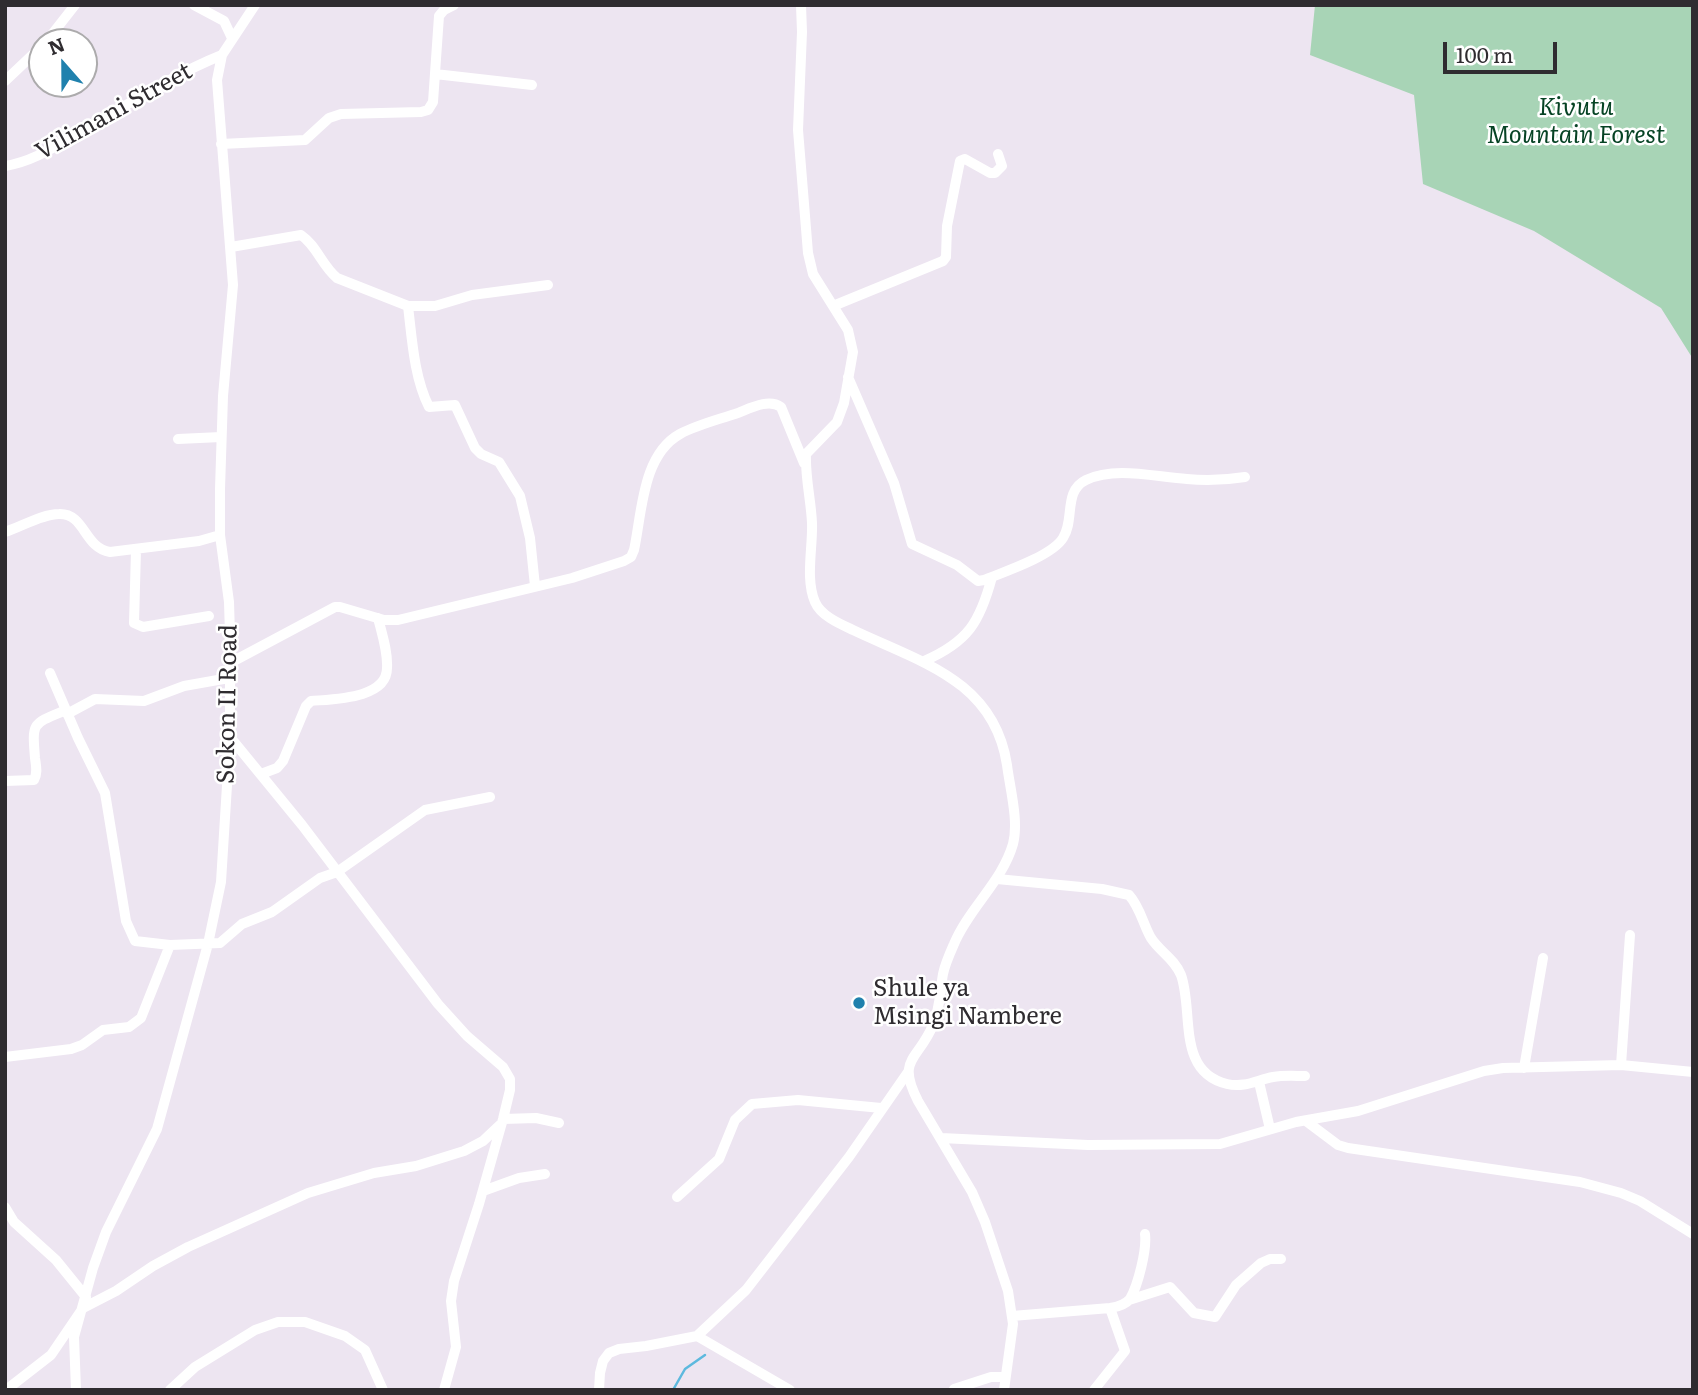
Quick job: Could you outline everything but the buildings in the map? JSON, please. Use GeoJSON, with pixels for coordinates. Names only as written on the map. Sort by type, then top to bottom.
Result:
{"type":"FeatureCollection","features":[{"type":"Feature","properties":{"kind":"street"},"geometry":{"type":"LineString","coordinates":[[57,28],[75,5]]}},
{"type":"Feature","properties":{"kind":"street"},"geometry":{"type":"LineString","coordinates":[[194,5],[224,21],[232,38]]}},
{"type":"Feature","properties":{"kind":"street","name":"Sokon II Road"},"geometry":{"type":"LineString","coordinates":[[76,1390],[73,1342],[102,1242],[157,1129],[208,944],[221,882],[230,737],[230,663],[229,602],[220,535],[221,437],[232,310],[231,247],[216,80],[222,55],[256,5]]}},
{"type":"Feature","properties":{"kind":"street"},"geometry":{"type":"LineString","coordinates":[[221,144],[305,140],[329,118],[349,113],[425,112],[432,105],[439,16],[454,5]]}},
{"type":"Feature","properties":{"kind":"street"},"geometry":{"type":"LineString","coordinates":[[801,5],[798,130],[808,253],[813,274],[848,330],[852,346],[844,403],[837,422],[809,449],[806,466],[812,523],[811,586],[815,601],[836,622],[924,661],[952,677],[980,704],[996,727],[1004,751],[1015,830],[1013,842],[997,879],[969,916],[954,942],[943,971],[934,1024],[910,1061],[908,1072],[912,1088],[972,1192],[1008,1292],[1012,1333],[1004,1390]]}},
{"type":"Feature","properties":{"kind":"street","name":"Vilimani Street"},"geometry":{"type":"LineString","coordinates":[[5,166],[26,161],[53,149],[172,79],[222,55]]}},
{"type":"Feature","properties":{"kind":"street"},"geometry":{"type":"LineString","coordinates":[[5,80],[28,59]]}},
{"type":"Feature","properties":{"kind":"street"},"geometry":{"type":"LineString","coordinates":[[435,74],[532,85]]}},
{"type":"Feature","properties":{"kind":"street"},"geometry":{"type":"LineString","coordinates":[[833,306],[943,261],[946,257],[947,226],[960,161],[965,159],[990,173],[995,173],[1002,166],[998,154]]}},
{"type":"Feature","properties":{"kind":"street"},"geometry":{"type":"LineString","coordinates":[[231,247],[301,236],[311,244],[327,271],[337,278],[408,306],[435,306],[472,295],[548,285]]}},
{"type":"Feature","properties":{"kind":"street"},"geometry":{"type":"LineString","coordinates":[[408,306],[414,350],[427,403],[432,408],[455,405],[475,448],[481,454],[499,461],[520,496],[530,538],[535,586]]}},
{"type":"Feature","properties":{"kind":"street"},"geometry":{"type":"LineString","coordinates":[[848,376],[894,483],[912,544],[957,565],[978,581],[1037,557],[1063,539],[1074,491],[1087,479],[1131,474],[1202,480],[1245,477]]}},
{"type":"Feature","properties":{"kind":"street"},"geometry":{"type":"LineString","coordinates":[[230,663],[335,607],[398,620],[609,567],[631,557],[645,492],[656,460],[673,439],[688,430],[759,405],[777,404],[781,407],[806,466]]}},
{"type":"Feature","properties":{"kind":"street"},"geometry":{"type":"LineString","coordinates":[[178,439],[221,437]]}},
{"type":"Feature","properties":{"kind":"street"},"geometry":{"type":"LineString","coordinates":[[5,532],[49,516],[68,515],[75,519],[93,545],[101,551],[110,552],[200,541],[220,535]]}},
{"type":"Feature","properties":{"kind":"street"},"geometry":{"type":"LineString","coordinates":[[136,550],[134,624],[143,627],[209,616]]}},
{"type":"Feature","properties":{"kind":"street"},"geometry":{"type":"LineString","coordinates":[[924,661],[947,651],[968,634],[985,604],[992,577]]}},
{"type":"Feature","properties":{"kind":"street"},"geometry":{"type":"LineString","coordinates":[[261,774],[276,768],[283,761],[306,706],[311,701],[364,694],[383,680],[388,671],[378,618]]}},
{"type":"Feature","properties":{"kind":"street"},"geometry":{"type":"LineString","coordinates":[[50,673],[105,793],[127,920],[135,941],[170,946],[223,941],[242,924],[272,912],[320,878],[337,872],[425,810],[491,797]]}},
{"type":"Feature","properties":{"kind":"street"},"geometry":{"type":"LineString","coordinates":[[5,781],[34,780],[37,771],[34,727],[42,720],[95,699],[148,701],[184,686],[229,678]]}},
{"type":"Feature","properties":{"kind":"street"},"geometry":{"type":"LineString","coordinates":[[230,737],[438,1004],[467,1036],[508,1073],[510,1090],[502,1122],[454,1281],[451,1301],[456,1347],[444,1390]]}},
{"type":"Feature","properties":{"kind":"street"},"geometry":{"type":"LineString","coordinates":[[997,879],[1102,888],[1129,895],[1152,939],[1178,968],[1185,991],[1189,1040],[1198,1064],[1215,1080],[1229,1085],[1245,1086],[1280,1076],[1306,1076]]}},
{"type":"Feature","properties":{"kind":"street"},"geometry":{"type":"LineString","coordinates":[[1621,1065],[1630,935]]}},
{"type":"Feature","properties":{"kind":"street"},"geometry":{"type":"LineString","coordinates":[[5,1057],[71,1049],[82,1045],[103,1030],[134,1025],[141,1018],[170,946]]}},
{"type":"Feature","properties":{"kind":"street"},"geometry":{"type":"LineString","coordinates":[[1524,1068],[1543,958]]}},
{"type":"Feature","properties":{"kind":"street"},"geometry":{"type":"LineString","coordinates":[[941,1138],[1088,1144],[1220,1144],[1270,1129],[1358,1111],[1484,1071],[1621,1065],[1693,1072]]}},
{"type":"Feature","properties":{"kind":"street"},"geometry":{"type":"LineString","coordinates":[[599,1390],[603,1361],[609,1353],[698,1336],[750,1286],[849,1157],[908,1072]]}},
{"type":"Feature","properties":{"kind":"street"},"geometry":{"type":"LineString","coordinates":[[1259,1082],[1270,1129]]}},
{"type":"Feature","properties":{"kind":"street"},"geometry":{"type":"LineString","coordinates":[[677,1198],[719,1159],[736,1120],[752,1104],[798,1100],[881,1108]]}},
{"type":"Feature","properties":{"kind":"street"},"geometry":{"type":"LineString","coordinates":[[6,1390],[51,1355],[83,1308],[117,1291],[153,1266],[188,1247],[282,1204],[374,1173],[416,1166],[475,1146],[502,1122],[536,1118],[559,1124]]}},
{"type":"Feature","properties":{"kind":"street"},"geometry":{"type":"LineString","coordinates":[[1306,1121],[1338,1145],[1348,1149],[1580,1182],[1621,1193],[1640,1201],[1693,1234]]}},
{"type":"Feature","properties":{"kind":"street"},"geometry":{"type":"LineString","coordinates":[[483,1191],[519,1178],[545,1174]]}},
{"type":"Feature","properties":{"kind":"street"},"geometry":{"type":"LineString","coordinates":[[5,1207],[14,1222],[56,1261],[86,1297]]}},
{"type":"Feature","properties":{"kind":"street"},"geometry":{"type":"LineString","coordinates":[[1129,1300],[1144,1258],[1145,1234]]}},
{"type":"Feature","properties":{"kind":"street"},"geometry":{"type":"LineString","coordinates":[[1012,1316],[1117,1307],[1129,1300],[1170,1287],[1194,1313],[1215,1317],[1236,1284],[1261,1263],[1281,1259]]}},
{"type":"Feature","properties":{"kind":"street"},"geometry":{"type":"LineString","coordinates":[[1094,1390],[1125,1351],[1110,1308]]}},
{"type":"Feature","properties":{"kind":"street"},"geometry":{"type":"LineString","coordinates":[[170,1390],[195,1367],[234,1341],[278,1322],[305,1322],[355,1342],[365,1350],[383,1390]]}},
{"type":"Feature","properties":{"kind":"street"},"geometry":{"type":"LineString","coordinates":[[698,1336],[790,1390]]}},
{"type":"Feature","properties":{"kind":"street"},"geometry":{"type":"LineString","coordinates":[[954,1389],[991,1377],[1004,1377]]}},
{"type":"Feature","properties":{"kind":"green space","name":"Kivutu Mountain Forest"},"geometry":{"type":"Polygon","coordinates":[[[1315,5],[1693,5],[1693,359],[1661,308],[1534,231],[1423,184],[1414,95],[1310,55],[1315,5]]]}},
{"type":"Feature","properties":{"kind":"waterway"},"geometry":{"type":"LineString","coordinates":[[673,1390],[685,1369],[705,1355]]}},
{"type":"Feature","properties":{"kind":"place","name":"Shule ya Msingi Nambere"},"geometry":{"type":"Point","coordinates":[859,1003]}}]}
